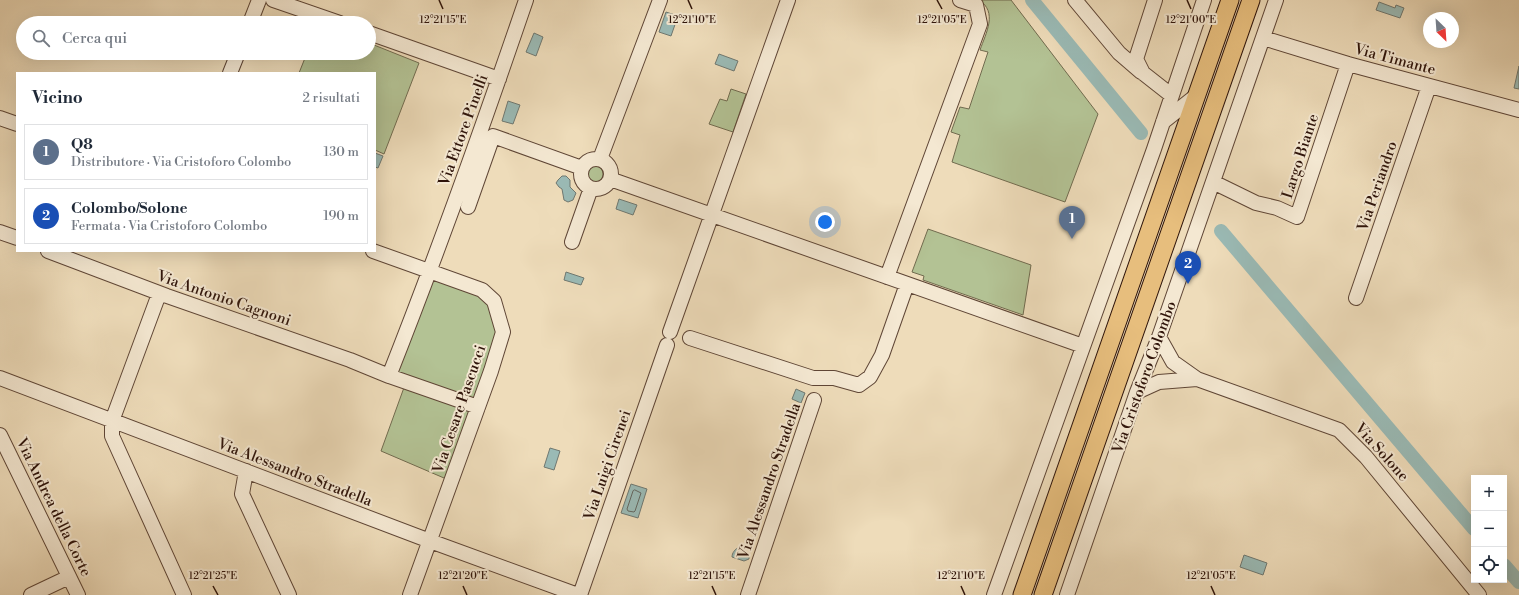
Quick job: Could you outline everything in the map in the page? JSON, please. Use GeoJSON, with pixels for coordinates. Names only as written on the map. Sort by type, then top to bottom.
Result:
{"type":"FeatureCollection","features":[{"type":"Feature","properties":{"kind":"main road"},"geometry":{"type":"LineString","coordinates":[[1022,595],[1230,0]]}},
{"type":"Feature","properties":{"kind":"main road","name":"Via Cristoforo Colombo"},"geometry":{"type":"LineString","coordinates":[[1043,595],[1251,0]]}},
{"type":"Feature","properties":{"kind":"street"},"geometry":{"type":"LineString","coordinates":[[253,16],[259,0]]}},
{"type":"Feature","properties":{"kind":"street"},"geometry":{"type":"LineString","coordinates":[[273,0],[320,16]]}},
{"type":"Feature","properties":{"kind":"street","name":"Via Ettore Pinelli"},"geometry":{"type":"LineString","coordinates":[[389,376],[430,271],[499,80],[526,0]]}},
{"type":"Feature","properties":{"kind":"street"},"geometry":{"type":"LineString","coordinates":[[600,159],[660,0]]}},
{"type":"Feature","properties":{"kind":"street","name":"Via Luigi Cirenei"},"geometry":{"type":"LineString","coordinates":[[579,595],[788,0]]}},
{"type":"Feature","properties":{"kind":"street"},"geometry":{"type":"LineString","coordinates":[[886,277],[980,24],[976,5],[960,0]]}},
{"type":"Feature","properties":{"kind":"street"},"geometry":{"type":"LineString","coordinates":[[1075,0],[1115,49],[1171,95]]}},
{"type":"Feature","properties":{"kind":"street"},"geometry":{"type":"LineString","coordinates":[[1143,73],[1136,59],[1155,0]]}},
{"type":"Feature","properties":{"kind":"street"},"geometry":{"type":"LineString","coordinates":[[994,595],[1163,122],[1204,0]]}},
{"type":"Feature","properties":{"kind":"street","name":"Via Cristoforo Colombo"},"geometry":{"type":"LineString","coordinates":[[1067,595],[1137,392],[1159,337],[1276,0]]}},
{"type":"Feature","properties":{"kind":"street"},"geometry":{"type":"LineString","coordinates":[[376,36],[499,80]]}},
{"type":"Feature","properties":{"kind":"street","name":"Via Timante"},"geometry":{"type":"LineString","coordinates":[[1263,38],[1348,64],[1519,110]]}},
{"type":"Feature","properties":{"kind":"street"},"geometry":{"type":"LineString","coordinates":[[230,72],[235,60]]}},
{"type":"Feature","properties":{"kind":"street","name":"Largo Biante"},"geometry":{"type":"LineString","coordinates":[[1213,182],[1256,203],[1277,208],[1297,217],[1348,64]]}},
{"type":"Feature","properties":{"kind":"street","name":"Via Periandro"},"geometry":{"type":"LineString","coordinates":[[1356,298],[1429,86]]}},
{"type":"Feature","properties":{"kind":"street"},"geometry":{"type":"LineString","coordinates":[[1163,122],[1197,95]]}},
{"type":"Feature","properties":{"kind":"street"},"geometry":{"type":"LineString","coordinates":[[0,118],[16,124]]}},
{"type":"Feature","properties":{"kind":"street"},"geometry":{"type":"LineString","coordinates":[[468,207],[493,136],[582,168]]}},
{"type":"Feature","properties":{"kind":"street"},"geometry":{"type":"LineString","coordinates":[[596,158],[600,159],[606,162],[610,169],[610,179],[601,188],[591,188],[583,181],[581,174],[582,168],[589,160],[596,158]]}},
{"type":"Feature","properties":{"kind":"street"},"geometry":{"type":"LineString","coordinates":[[610,179],[1083,346]]}},
{"type":"Feature","properties":{"kind":"street"},"geometry":{"type":"LineString","coordinates":[[572,242],[591,188]]}},
{"type":"Feature","properties":{"kind":"street"},"geometry":{"type":"LineString","coordinates":[[0,232],[16,238]]}},
{"type":"Feature","properties":{"kind":"street","name":"Via Antonio Cagnoni"},"geometry":{"type":"LineString","coordinates":[[51,252],[160,294],[350,360],[389,376],[478,407]]}},
{"type":"Feature","properties":{"kind":"street","name":"Via Cesare Pascucci"},"geometry":{"type":"LineString","coordinates":[[376,252],[482,290],[494,301],[503,332],[478,407],[410,595]]}},
{"type":"Feature","properties":{"kind":"street"},"geometry":{"type":"LineString","coordinates":[[690,338],[813,378],[834,378],[859,385],[870,377],[882,356],[907,284]]}},
{"type":"Feature","properties":{"kind":"street"},"geometry":{"type":"LineString","coordinates":[[160,294],[112,421],[112,436],[184,595]]}},
{"type":"Feature","properties":{"kind":"street"},"geometry":{"type":"LineString","coordinates":[[1159,337],[1173,362],[1197,378]]}},
{"type":"Feature","properties":{"kind":"street","name":"Via Alessandro Stradella"},"geometry":{"type":"LineString","coordinates":[[0,378],[430,541],[579,595]]}},
{"type":"Feature","properties":{"kind":"street"},"geometry":{"type":"LineString","coordinates":[[1137,392],[1159,382],[1197,378]]}},
{"type":"Feature","properties":{"kind":"street","name":"Via Solone"},"geometry":{"type":"LineString","coordinates":[[1197,378],[1339,430],[1366,457],[1479,595]]}},
{"type":"Feature","properties":{"kind":"street","name":"Via Alessandro Stradella"},"geometry":{"type":"LineString","coordinates":[[748,595],[814,400]]}},
{"type":"Feature","properties":{"kind":"street","name":"Via Andrea della Corte"},"geometry":{"type":"LineString","coordinates":[[0,435],[78,595]]}},
{"type":"Feature","properties":{"kind":"street"},"geometry":{"type":"LineString","coordinates":[[246,471],[242,494],[289,595]]}},
{"type":"Feature","properties":{"kind":"street"},"geometry":{"type":"LineString","coordinates":[[31,595],[69,577]]}},
{"type":"Feature","properties":{"kind":"green space"},"geometry":{"type":"Polygon","coordinates":[[[979,0],[1011,0],[1098,114],[1065,202],[952,162],[960,135],[951,132],[960,107],[969,109],[988,52],[980,50],[989,23],[989,17],[988,10],[979,0]]]}},
{"type":"Feature","properties":{"kind":"green space"},"geometry":{"type":"Polygon","coordinates":[[[376,46],[419,63],[384,154],[376,150],[376,72],[299,72],[304,60],[376,60],[376,46]]]}},
{"type":"Feature","properties":{"kind":"green space"},"geometry":{"type":"Polygon","coordinates":[[[731,89],[746,94],[733,132],[709,124],[720,99],[727,101],[731,89]]]}},
{"type":"Feature","properties":{"kind":"green space"},"geometry":{"type":"Polygon","coordinates":[[[592,166],[598,166],[603,171],[601,180],[598,182],[592,182],[587,177],[587,171],[592,166]]]}},
{"type":"Feature","properties":{"kind":"green space"},"geometry":{"type":"Polygon","coordinates":[[[928,229],[1031,265],[1023,315],[923,280],[924,276],[912,272],[928,229]]]}},
{"type":"Feature","properties":{"kind":"green space"},"geometry":{"type":"Polygon","coordinates":[[[430,271],[482,290],[503,332],[451,481],[381,451],[406,382],[389,376],[430,271]]]}},
{"type":"Feature","properties":{"kind":"water"},"geometry":{"type":"Polygon","coordinates":[[[1379,2],[1395,8],[1396,5],[1404,8],[1400,18],[1376,10],[1379,2]]]}},
{"type":"Feature","properties":{"kind":"water"},"geometry":{"type":"Polygon","coordinates":[[[666,12],[678,16],[671,36],[659,32],[666,12]]]}},
{"type":"Feature","properties":{"kind":"water"},"geometry":{"type":"Polygon","coordinates":[[[534,33],[543,37],[536,56],[526,52],[534,33]]]}},
{"type":"Feature","properties":{"kind":"water"},"geometry":{"type":"Polygon","coordinates":[[[719,54],[738,61],[734,71],[715,64],[719,54]]]}},
{"type":"Feature","properties":{"kind":"water"},"geometry":{"type":"Polygon","coordinates":[[[1519,66],[1519,89],[1514,88],[1519,66]]]}},
{"type":"Feature","properties":{"kind":"water"},"geometry":{"type":"Polygon","coordinates":[[[508,101],[520,105],[513,124],[502,121],[508,101]]]}},
{"type":"Feature","properties":{"kind":"water"},"geometry":{"type":"Polygon","coordinates":[[[376,153],[383,156],[378,168],[376,167],[376,153]]]}},
{"type":"Feature","properties":{"kind":"water"},"geometry":{"type":"Polygon","coordinates":[[[562,176],[566,176],[570,180],[570,187],[576,193],[573,200],[568,202],[564,200],[562,189],[556,183],[562,176]]]}},
{"type":"Feature","properties":{"kind":"water"},"geometry":{"type":"Polygon","coordinates":[[[619,199],[637,205],[633,215],[616,209],[619,199]]]}},
{"type":"Feature","properties":{"kind":"water"},"geometry":{"type":"Polygon","coordinates":[[[566,272],[584,278],[581,285],[564,280],[566,272]]]}},
{"type":"Feature","properties":{"kind":"water"},"geometry":{"type":"Polygon","coordinates":[[[796,389],[805,393],[801,403],[792,399],[796,389]]]}},
{"type":"Feature","properties":{"kind":"water"},"geometry":{"type":"Polygon","coordinates":[[[550,448],[560,451],[554,470],[544,467],[550,448]]]}},
{"type":"Feature","properties":{"kind":"water"},"geometry":{"type":"Polygon","coordinates":[[[631,484],[647,489],[638,518],[621,513],[631,484]]]}},
{"type":"Feature","properties":{"kind":"water"},"geometry":{"type":"Polygon","coordinates":[[[738,548],[742,548],[747,552],[749,559],[744,561],[732,557],[734,551],[738,548]]]}},
{"type":"Feature","properties":{"kind":"water"},"geometry":{"type":"Polygon","coordinates":[[[1244,555],[1267,563],[1263,575],[1240,567],[1244,555]]]}},
{"type":"Feature","properties":{"kind":"waterway"},"geometry":{"type":"LineString","coordinates":[[1032,0],[1141,133]]}},
{"type":"Feature","properties":{"kind":"waterway"},"geometry":{"type":"LineString","coordinates":[[1221,231],[1471,525]]}},
{"type":"Feature","properties":{"kind":"waterway"},"geometry":{"type":"LineString","coordinates":[[1507,568],[1519,582]]}},
{"type":"Feature","properties":{"kind":"place","name":"Q8"},"geometry":{"type":"Point","coordinates":[1072,239]}},
{"type":"Feature","properties":{"kind":"place","name":"Colombo/Solone"},"geometry":{"type":"Point","coordinates":[1188,284]}}]}
